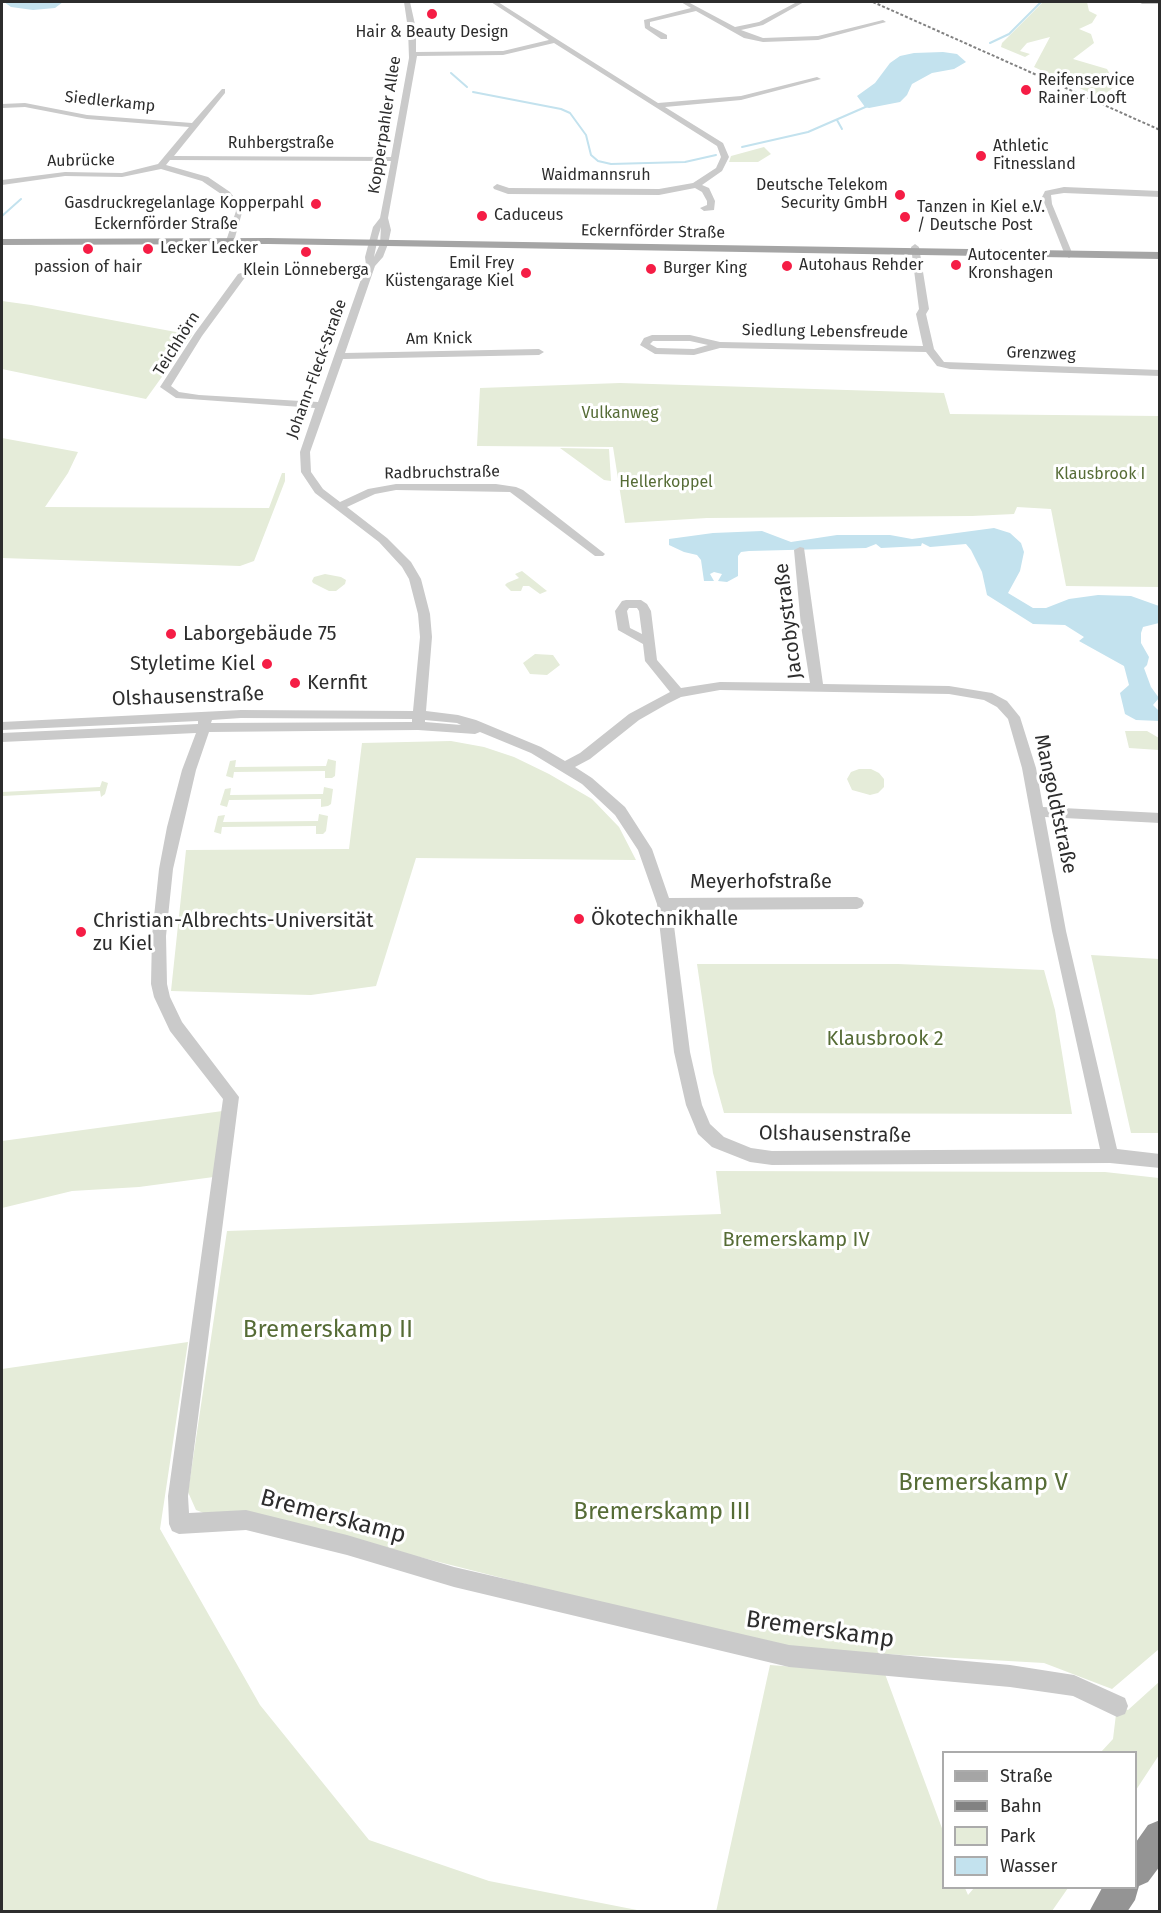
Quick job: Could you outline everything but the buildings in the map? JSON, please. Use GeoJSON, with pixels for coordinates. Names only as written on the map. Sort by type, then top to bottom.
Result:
{"type":"FeatureCollection","features":[{"type":"Feature","properties":{"kind":"highway"},"geometry":{"type":"LineString","coordinates":[[1137,1869],[1160,1837]]}},
{"type":"Feature","properties":{"kind":"highway"},"geometry":{"type":"LineString","coordinates":[[1106,1911],[1122,1889]]}},
{"type":"Feature","properties":{"kind":"main road","name":"Eckernförder Straße"},"geometry":{"type":"LineString","coordinates":[[2,237],[379,240],[1068,252],[1160,251]]}},
{"type":"Feature","properties":{"kind":"main road","name":"Eckernförder Straße"},"geometry":{"type":"LineString","coordinates":[[2,242],[231,239]]}},
{"type":"Feature","properties":{"kind":"main road","name":"Eckernförder Straße"},"geometry":{"type":"LineString","coordinates":[[1068,252],[1160,256]]}},
{"type":"Feature","properties":{"kind":"street","name":"Kopperpahler Allee"},"geometry":{"type":"LineString","coordinates":[[379,240],[396,159],[413,56],[407,2]]}},
{"type":"Feature","properties":{"kind":"street"},"geometry":{"type":"LineString","coordinates":[[494,2],[657,105],[741,98],[818,79]]}},
{"type":"Feature","properties":{"kind":"street"},"geometry":{"type":"LineString","coordinates":[[684,2],[754,39],[803,40],[883,22]]}},
{"type":"Feature","properties":{"kind":"street"},"geometry":{"type":"LineString","coordinates":[[733,29],[761,24],[801,2]]}},
{"type":"Feature","properties":{"kind":"street"},"geometry":{"type":"LineString","coordinates":[[1142,2],[1160,2]]}},
{"type":"Feature","properties":{"kind":"street"},"geometry":{"type":"LineString","coordinates":[[664,37],[647,27],[646,21],[697,9]]}},
{"type":"Feature","properties":{"kind":"street"},"geometry":{"type":"LineString","coordinates":[[413,56],[502,53],[555,41]]}},
{"type":"Feature","properties":{"kind":"street"},"geometry":{"type":"LineString","coordinates":[[222,91],[163,162],[205,178],[227,194],[240,211],[231,239]]}},
{"type":"Feature","properties":{"kind":"street","name":"Siedlerkamp"},"geometry":{"type":"LineString","coordinates":[[2,106],[25,105],[87,117],[193,125]]}},
{"type":"Feature","properties":{"kind":"street","name":"Waidmannsruh"},"geometry":{"type":"LineString","coordinates":[[497,187],[508,191],[659,192],[696,185],[714,174],[725,157],[720,145],[657,105]]}},
{"type":"Feature","properties":{"kind":"street","name":"Ruhbergstraße"},"geometry":{"type":"LineString","coordinates":[[163,162],[396,159]]}},
{"type":"Feature","properties":{"kind":"street","name":"Aubrücke"},"geometry":{"type":"LineString","coordinates":[[2,183],[65,174],[122,175],[163,162]]}},
{"type":"Feature","properties":{"kind":"street"},"geometry":{"type":"LineString","coordinates":[[696,185],[706,190],[711,201],[711,207],[704,208]]}},
{"type":"Feature","properties":{"kind":"street"},"geometry":{"type":"LineString","coordinates":[[1068,252],[1048,204],[1046,197],[1048,193],[1064,190],[1160,194]]}},
{"type":"Feature","properties":{"kind":"street","name":"Johann-Fleck-Straße"},"geometry":{"type":"LineString","coordinates":[[379,240],[379,257],[371,265],[305,452],[306,472],[319,491],[383,540],[407,565],[415,579],[424,614],[426,637],[418,720]]}},
{"type":"Feature","properties":{"kind":"street"},"geometry":{"type":"LineString","coordinates":[[916,250],[924,309],[921,314],[929,350]]}},
{"type":"Feature","properties":{"kind":"street","name":"Teichhörn"},"geometry":{"type":"LineString","coordinates":[[241,276],[198,335],[165,387],[176,395],[199,398],[321,405]]}},
{"type":"Feature","properties":{"kind":"street","name":"Siedlung Lebensfreude"},"geometry":{"type":"LineString","coordinates":[[720,345],[694,352],[655,351],[645,345],[647,339],[694,338],[720,345],[929,350]]}},
{"type":"Feature","properties":{"kind":"street","name":"Grenzweg"},"geometry":{"type":"LineString","coordinates":[[929,350],[939,363],[948,366],[1160,373]]}},
{"type":"Feature","properties":{"kind":"street","name":"Am Knick"},"geometry":{"type":"LineString","coordinates":[[339,356],[539,352]]}},
{"type":"Feature","properties":{"kind":"street","name":"Radbruchstraße"},"geometry":{"type":"LineString","coordinates":[[339,507],[372,491],[396,487],[512,489],[599,554]]}},
{"type":"Feature","properties":{"kind":"street","name":"Jacobystraße"},"geometry":{"type":"LineString","coordinates":[[800,550],[807,626],[817,687]]}},
{"type":"Feature","properties":{"kind":"street"},"geometry":{"type":"LineString","coordinates":[[648,642],[651,661],[678,693]]}},
{"type":"Feature","properties":{"kind":"street","name":"Mangoldtstraße"},"geometry":{"type":"LineString","coordinates":[[567,766],[585,756],[634,717],[678,693],[720,686],[949,690],[987,696],[1002,704],[1014,717],[1029,768],[1039,812],[1059,931],[1110,1156]]}},
{"type":"Feature","properties":{"kind":"street","name":"Olshausenstraße"},"geometry":{"type":"LineString","coordinates":[[2,726],[204,721],[418,720],[466,731],[481,729],[537,750],[567,766],[602,792],[620,811],[645,849],[664,904],[682,1052],[694,1105],[704,1129],[718,1142],[750,1155],[772,1158],[1110,1156],[1160,1161]]}},
{"type":"Feature","properties":{"kind":"street","name":"Olshausenstraße"},"geometry":{"type":"LineString","coordinates":[[2,737],[204,721]]}},
{"type":"Feature","properties":{"kind":"street","name":"Bremerskamp"},"geometry":{"type":"LineString","coordinates":[[204,721],[177,815],[166,869],[159,936],[159,984],[162,997],[176,1026],[231,1097],[178,1496],[179,1524],[246,1520],[347,1545],[454,1577],[789,1656],[1010,1676],[1063,1684],[1074,1686],[1117,1706]]}},
{"type":"Feature","properties":{"kind":"street"},"geometry":{"type":"LineString","coordinates":[[1039,812],[1160,818]]}},
{"type":"Feature","properties":{"kind":"street","name":"Meyerhofstraße"},"geometry":{"type":"LineString","coordinates":[[664,904],[857,903]]}},
{"type":"Feature","properties":{"kind":"green space"},"geometry":{"type":"Polygon","coordinates":[[[1043,2],[1087,2],[1089,11],[1097,15],[1092,23],[1079,29],[1091,34],[1094,43],[1073,59],[1107,69],[1116,85],[1101,98],[1034,67],[1050,37],[1027,43],[1020,51],[1030,54],[1025,57],[1001,47],[1002,43],[1043,2]]]}},
{"type":"Feature","properties":{"kind":"green space"},"geometry":{"type":"Polygon","coordinates":[[[764,147],[771,154],[758,162],[729,162],[731,156],[764,147]]]}},
{"type":"Feature","properties":{"kind":"green space"},"geometry":{"type":"Polygon","coordinates":[[[2,301],[192,335],[146,399],[2,369],[2,301]]]}},
{"type":"Feature","properties":{"kind":"green space"},"geometry":{"type":"Polygon","coordinates":[[[620,383],[944,393],[950,414],[1159,416],[1159,587],[1066,586],[1051,509],[1017,507],[1014,514],[972,516],[707,518],[625,523],[613,447],[477,446],[480,388],[620,383]]]}},
{"type":"Feature","properties":{"kind":"green space"},"geometry":{"type":"Polygon","coordinates":[[[2,438],[78,452],[68,473],[45,507],[269,508],[282,473],[285,473],[285,481],[254,561],[240,566],[2,558],[2,438]]]}},
{"type":"Feature","properties":{"kind":"green space"},"geometry":{"type":"Polygon","coordinates":[[[560,448],[609,449],[611,481],[604,480],[560,448]]]}},
{"type":"Feature","properties":{"kind":"green space"},"geometry":{"type":"Polygon","coordinates":[[[522,571],[547,591],[540,594],[529,586],[523,586],[521,591],[511,591],[505,585],[519,578],[515,574],[522,571]]]}},
{"type":"Feature","properties":{"kind":"green space"},"geometry":{"type":"Polygon","coordinates":[[[325,574],[341,577],[346,580],[345,584],[336,591],[329,591],[313,583],[314,577],[325,574]]]}},
{"type":"Feature","properties":{"kind":"green space"},"geometry":{"type":"Polygon","coordinates":[[[535,654],[553,655],[560,665],[547,675],[530,674],[523,663],[535,654]]]}},
{"type":"Feature","properties":{"kind":"green space"},"geometry":{"type":"Polygon","coordinates":[[[1125,731],[1147,731],[1159,738],[1159,750],[1129,748],[1125,731]]]}},
{"type":"Feature","properties":{"kind":"green space"},"geometry":{"type":"Polygon","coordinates":[[[451,741],[484,747],[514,757],[592,799],[619,827],[636,860],[416,858],[376,986],[311,995],[171,991],[186,850],[349,849],[362,743],[451,741]]]}},
{"type":"Feature","properties":{"kind":"green space"},"geometry":{"type":"Polygon","coordinates":[[[328,759],[336,761],[335,776],[332,778],[325,778],[325,771],[234,772],[233,778],[226,776],[230,761],[236,760],[235,767],[326,766],[328,759]]]}},
{"type":"Feature","properties":{"kind":"green space"},"geometry":{"type":"Polygon","coordinates":[[[871,769],[879,773],[884,779],[884,787],[878,793],[870,795],[852,790],[847,779],[851,772],[871,769]]]}},
{"type":"Feature","properties":{"kind":"green space"},"geometry":{"type":"Polygon","coordinates":[[[102,781],[108,783],[105,794],[101,797],[100,791],[2,796],[2,792],[100,787],[102,781]]]}},
{"type":"Feature","properties":{"kind":"green space"},"geometry":{"type":"Polygon","coordinates":[[[324,787],[333,789],[331,804],[328,806],[321,807],[321,799],[229,800],[227,807],[220,805],[225,789],[231,788],[230,795],[323,794],[324,787]]]}},
{"type":"Feature","properties":{"kind":"green space"},"geometry":{"type":"Polygon","coordinates":[[[319,814],[328,816],[326,831],[323,834],[316,834],[316,826],[222,827],[221,834],[214,832],[218,816],[225,815],[223,822],[318,821],[319,814]]]}},
{"type":"Feature","properties":{"kind":"green space"},"geometry":{"type":"Polygon","coordinates":[[[1091,955],[1159,959],[1159,1133],[1131,1133],[1091,955]]]}},
{"type":"Feature","properties":{"kind":"green space","name":"Klausbrook 2"},"geometry":{"type":"Polygon","coordinates":[[[697,964],[898,964],[1044,970],[1055,1010],[1072,1114],[724,1113],[713,1073],[697,964]]]}},
{"type":"Feature","properties":{"kind":"green space"},"geometry":{"type":"Polygon","coordinates":[[[230,1110],[221,1176],[139,1187],[72,1191],[2,1208],[2,1141],[230,1110]]]}},
{"type":"Feature","properties":{"kind":"green space"},"geometry":{"type":"Polygon","coordinates":[[[716,1171],[1105,1172],[1159,1178],[1159,1649],[1112,1689],[1044,1663],[778,1648],[246,1513],[209,1515],[196,1510],[188,1492],[227,1231],[721,1214],[716,1171]]]}},
{"type":"Feature","properties":{"kind":"green space"},"geometry":{"type":"Polygon","coordinates":[[[188,1342],[160,1529],[260,1705],[369,1840],[489,1881],[642,1911],[2,1911],[2,1369],[188,1342]]]}},
{"type":"Feature","properties":{"kind":"green space"},"geometry":{"type":"Polygon","coordinates":[[[770,1665],[885,1674],[942,1828],[942,1889],[965,1889],[968,1895],[973,1889],[1067,1889],[1052,1911],[716,1912],[770,1665]]]}},
{"type":"Feature","properties":{"kind":"green space"},"geometry":{"type":"Polygon","coordinates":[[[1159,1682],[1159,1755],[1137,1788],[1137,1751],[1102,1751],[1113,1739],[1117,1706],[1128,1710],[1159,1682]]]}},
{"type":"Feature","properties":{"kind":"water"},"geometry":{"type":"Polygon","coordinates":[[[4,2],[63,2],[55,8],[33,10],[11,7],[4,2]]]}},
{"type":"Feature","properties":{"kind":"water"},"geometry":{"type":"Polygon","coordinates":[[[943,52],[957,54],[966,62],[954,69],[932,73],[912,84],[907,95],[900,102],[869,108],[865,107],[857,96],[875,83],[890,63],[900,56],[943,52]]]}},
{"type":"Feature","properties":{"kind":"water"},"geometry":{"type":"Polygon","coordinates":[[[994,528],[1010,533],[1021,543],[1024,552],[1020,571],[1008,593],[1033,608],[1046,608],[1069,599],[1098,595],[1131,596],[1159,606],[1159,623],[1143,627],[1141,643],[1149,657],[1144,668],[1151,687],[1159,698],[1153,705],[1159,711],[1159,721],[1136,720],[1125,714],[1120,693],[1129,685],[1124,666],[1079,641],[1084,637],[1065,625],[1033,624],[987,595],[982,572],[966,544],[930,547],[922,543],[921,546],[881,548],[876,544],[866,548],[741,552],[738,556],[738,576],[727,582],[718,581],[722,574],[714,572],[710,574],[714,581],[704,581],[701,560],[697,555],[669,545],[669,539],[713,533],[762,531],[791,542],[837,535],[890,535],[912,539],[994,528]]]}},
{"type":"Feature","properties":{"kind":"waterway"},"geometry":{"type":"LineString","coordinates":[[990,43],[1009,34],[1041,2]]}},
{"type":"Feature","properties":{"kind":"waterway"},"geometry":{"type":"LineString","coordinates":[[451,73],[467,87]]}},
{"type":"Feature","properties":{"kind":"waterway"},"geometry":{"type":"LineString","coordinates":[[473,92],[561,109],[570,113],[586,135],[591,155],[598,161],[611,164],[685,162],[716,155]]}},
{"type":"Feature","properties":{"kind":"waterway"},"geometry":{"type":"LineString","coordinates":[[742,147],[808,132],[870,105]]}},
{"type":"Feature","properties":{"kind":"waterway"},"geometry":{"type":"LineString","coordinates":[[837,120],[842,129]]}},
{"type":"Feature","properties":{"kind":"waterway"},"geometry":{"type":"LineString","coordinates":[[2,216],[21,199]]}},
{"type":"Feature","properties":{"kind":"railway"},"geometry":{"type":"LineString","coordinates":[[873,2],[1160,130]]}},
{"type":"Feature","properties":{"kind":"place","name":"Hair & Beauty Design"},"geometry":{"type":"Point","coordinates":[432,14]}},
{"type":"Feature","properties":{"kind":"place","name":"Reifenservice Rainer Looft"},"geometry":{"type":"Point","coordinates":[1026,90]}},
{"type":"Feature","properties":{"kind":"place","name":"Athletic Fitnessland"},"geometry":{"type":"Point","coordinates":[981,156]}},
{"type":"Feature","properties":{"kind":"place","name":"Deutsche Telekom Security GmbH"},"geometry":{"type":"Point","coordinates":[900,195]}},
{"type":"Feature","properties":{"kind":"place","name":"Gasdruckregelanlage Kopperpahl"},"geometry":{"type":"Point","coordinates":[316,204]}},
{"type":"Feature","properties":{"kind":"place","name":"Caduceus"},"geometry":{"type":"Point","coordinates":[482,216]}},
{"type":"Feature","properties":{"kind":"place","name":"Tanzen in Kiel e.V. / Deutsche Post"},"geometry":{"type":"Point","coordinates":[905,217]}},
{"type":"Feature","properties":{"kind":"place","name":"passion of hair"},"geometry":{"type":"Point","coordinates":[88,249]}},
{"type":"Feature","properties":{"kind":"place","name":"Lecker Lecker"},"geometry":{"type":"Point","coordinates":[148,249]}},
{"type":"Feature","properties":{"kind":"place","name":"Klein Lönneberga"},"geometry":{"type":"Point","coordinates":[306,252]}},
{"type":"Feature","properties":{"kind":"place","name":"Autocenter Kronshagen"},"geometry":{"type":"Point","coordinates":[956,265]}},
{"type":"Feature","properties":{"kind":"place","name":"Autohaus Rehder"},"geometry":{"type":"Point","coordinates":[787,266]}},
{"type":"Feature","properties":{"kind":"place","name":"Burger King"},"geometry":{"type":"Point","coordinates":[651,269]}},
{"type":"Feature","properties":{"kind":"place","name":"Emil Frey Küstengarage Kiel"},"geometry":{"type":"Point","coordinates":[526,273]}},
{"type":"Feature","properties":{"kind":"place","name":"Laborgebäude 75"},"geometry":{"type":"Point","coordinates":[171,634]}},
{"type":"Feature","properties":{"kind":"place","name":"Styletime Kiel"},"geometry":{"type":"Point","coordinates":[267,664]}},
{"type":"Feature","properties":{"kind":"place","name":"Kernfit"},"geometry":{"type":"Point","coordinates":[295,683]}},
{"type":"Feature","properties":{"kind":"place","name":"Ökotechnikhalle"},"geometry":{"type":"Point","coordinates":[579,919]}},
{"type":"Feature","properties":{"kind":"place","name":"Christian-Albrechts-Universität zu Kiel"},"geometry":{"type":"Point","coordinates":[81,932]}},
{"type":"Feature","properties":{"kind":"park label","name":"Vulkanweg"},"geometry":{"type":"Point","coordinates":[620,414]}},
{"type":"Feature","properties":{"kind":"park label","name":"Klausbrook I"},"geometry":{"type":"Point","coordinates":[1100,475]}},
{"type":"Feature","properties":{"kind":"park label","name":"Hellerkoppel"},"geometry":{"type":"Point","coordinates":[666,483]}},
{"type":"Feature","properties":{"kind":"park label","name":"Bremerskamp IV"},"geometry":{"type":"Point","coordinates":[796,1240]}},
{"type":"Feature","properties":{"kind":"park label","name":"Bremerskamp II"},"geometry":{"type":"Point","coordinates":[328,1330]}},
{"type":"Feature","properties":{"kind":"park label","name":"Bremerskamp V"},"geometry":{"type":"Point","coordinates":[983,1483]}},
{"type":"Feature","properties":{"kind":"park label","name":"Bremerskamp III"},"geometry":{"type":"Point","coordinates":[662,1512]}}]}
